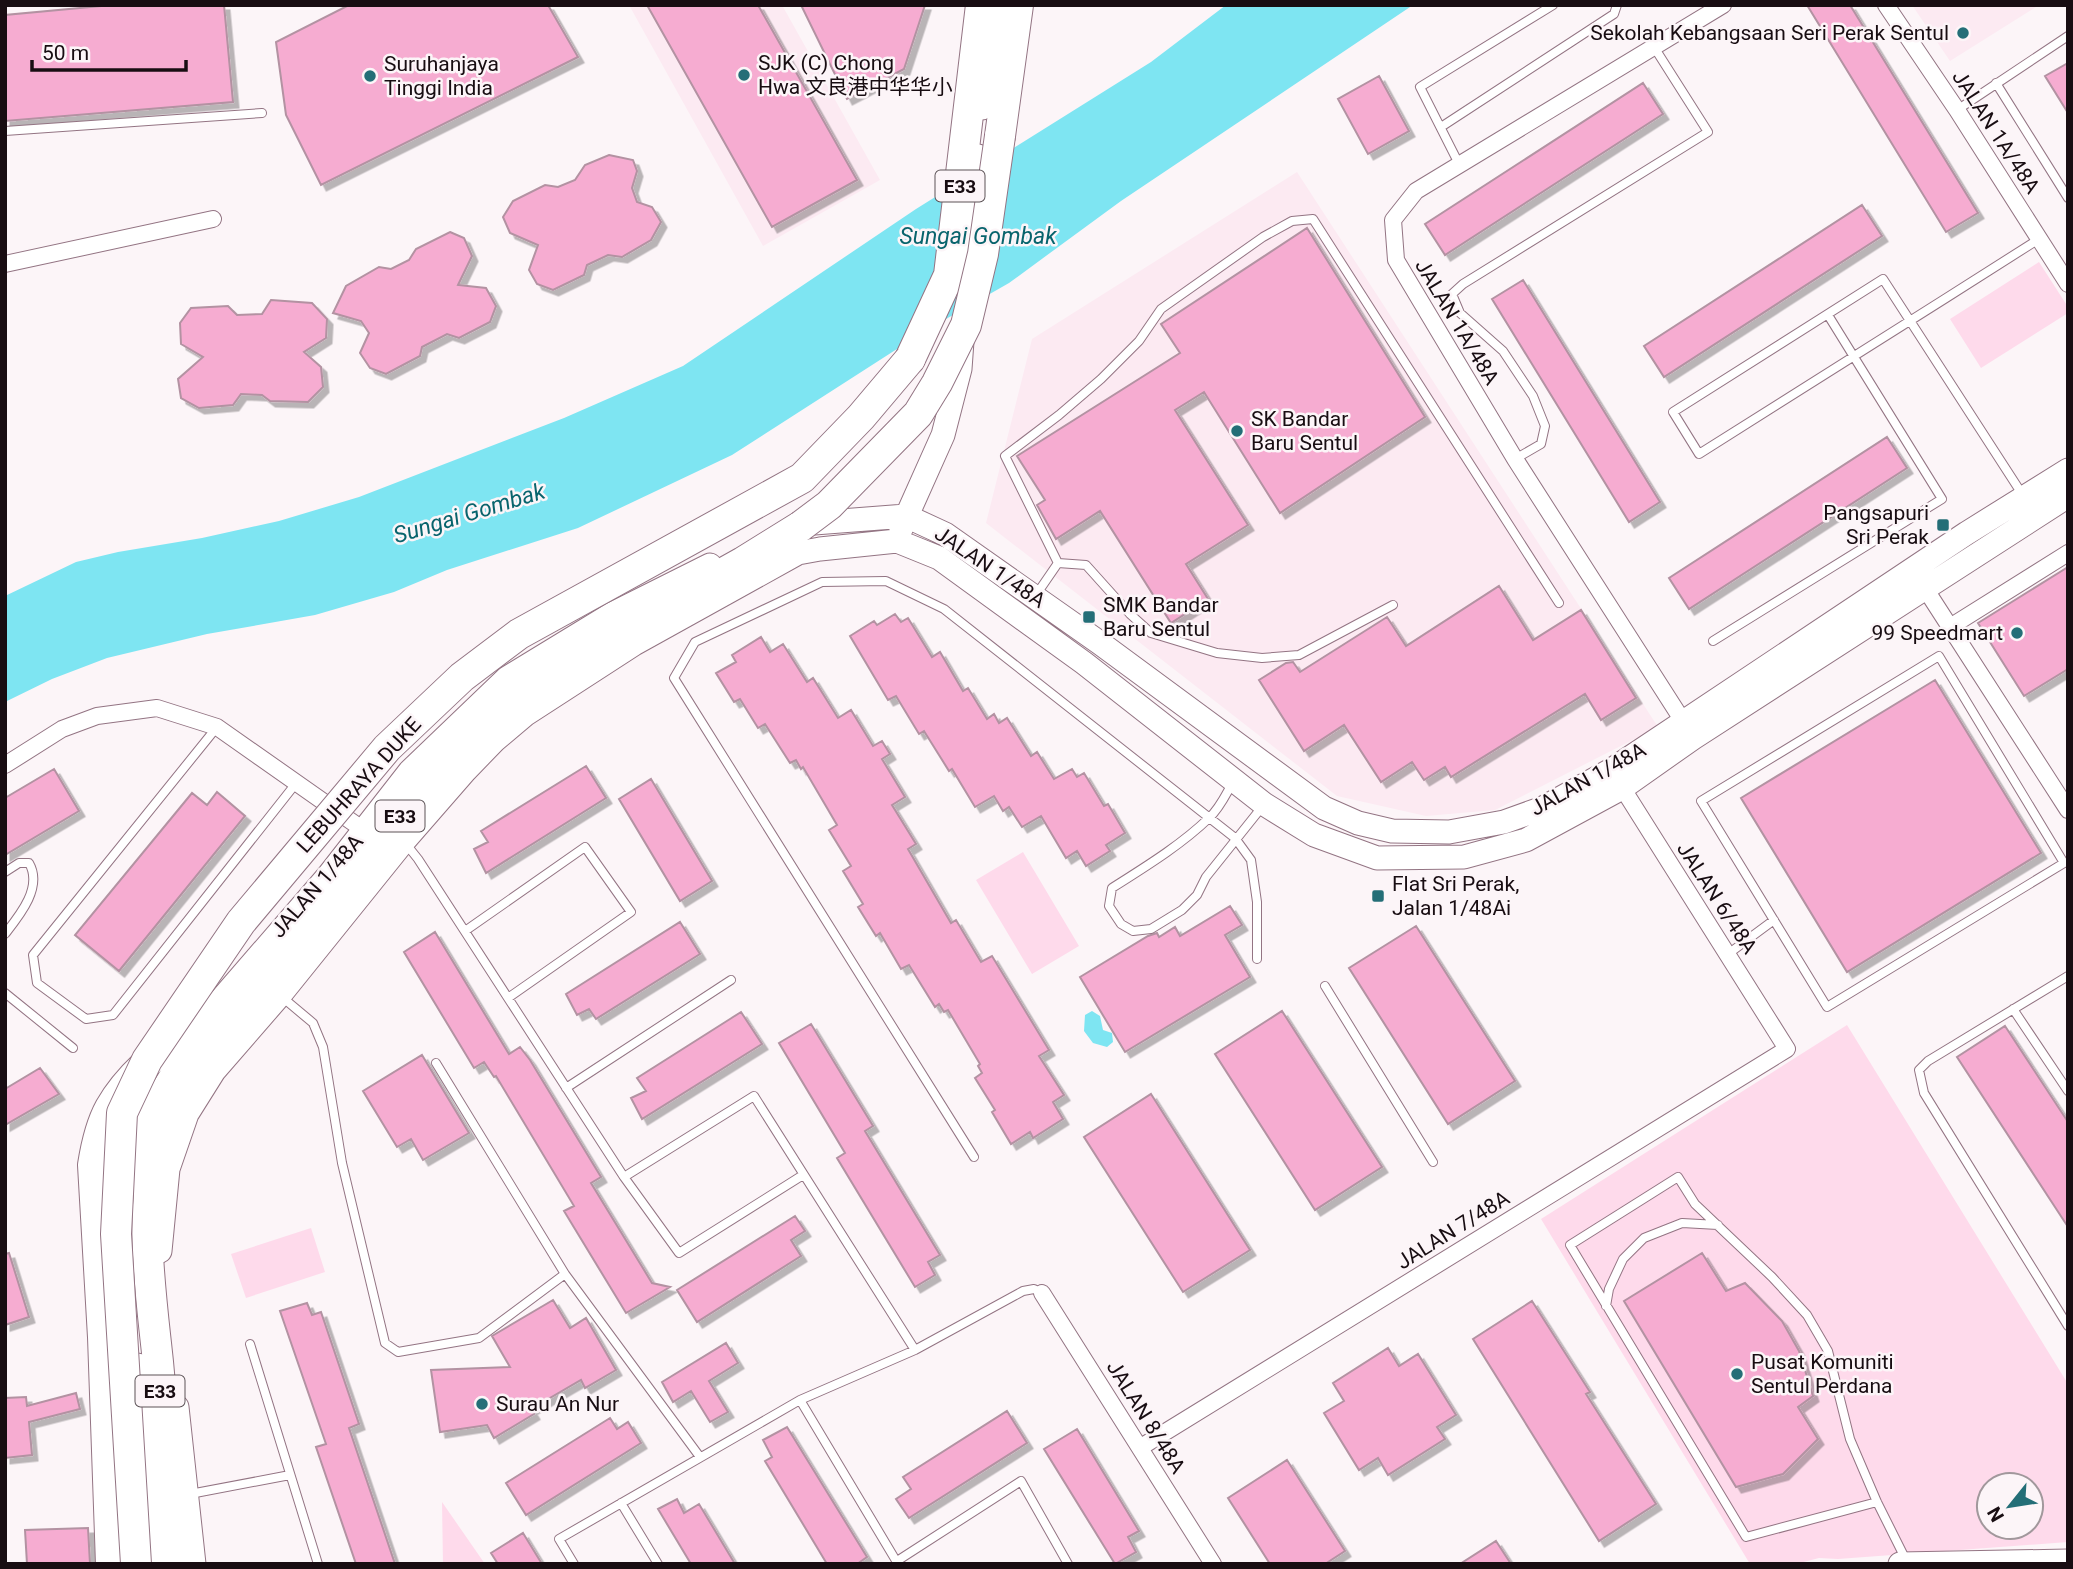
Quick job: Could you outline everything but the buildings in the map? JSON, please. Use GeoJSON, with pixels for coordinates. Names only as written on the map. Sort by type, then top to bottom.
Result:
{"type":"FeatureCollection","features":[{"type":"Feature","properties":{"kind":"highway","name":"LEBUHRAYA DUKE"},"geometry":{"type":"LineString","coordinates":[[136,1564],[116,1234],[122,1113],[147,1060],[241,922],[387,748],[462,677],[519,634],[802,478],[862,417],[909,359],[949,275],[981,5]]}},
{"type":"Feature","properties":{"kind":"highway","name":"E33"},"geometry":{"type":"LineString","coordinates":[[176,1561],[151,1296],[148,1195],[156,1149],[193,1072],[212,1042],[470,732],[555,667],[743,562],[801,526],[829,505],[918,414],[966,325],[983,254],[1018,5]]}},
{"type":"Feature","properties":{"kind":"highway"},"geometry":{"type":"LineString","coordinates":[[111,1564],[103,1337],[93,1165],[97,1138],[110,1108],[125,1086],[140,1070],[212,1010]]}},
{"type":"Feature","properties":{"kind":"main road"},"geometry":{"type":"LineString","coordinates":[[897,541],[943,435],[960,369],[984,88],[1006,5]]}},
{"type":"Feature","properties":{"kind":"main road","name":"JALAN 1/48A"},"geometry":{"type":"LineString","coordinates":[[1919,579],[2025,498],[2068,470]]}},
{"type":"Feature","properties":{"kind":"main road","name":"JALAN 1/48A"},"geometry":{"type":"LineString","coordinates":[[176,1561],[186,1494],[159,1247],[168,1169],[187,1114],[214,1071],[280,995],[404,841],[494,741],[526,714],[634,644],[798,553],[820,548],[897,541],[939,558],[1084,663],[1264,804],[1314,835],[1377,858],[1464,857],[1525,840],[1919,579],[2068,496]]}},
{"type":"Feature","properties":{"kind":"main road","name":"JALAN 1/48A"},"geometry":{"type":"LineString","coordinates":[[176,1561],[131,1297],[128,1188],[137,1146],[152,1108],[212,1010],[365,831],[410,771],[506,678],[612,614],[789,525],[906,516],[945,534],[1035,596],[1324,808],[1358,822],[1392,831],[1449,832],[1504,822],[1617,779]]}},
{"type":"Feature","properties":{"kind":"main road"},"geometry":{"type":"LineString","coordinates":[[1900,1564],[2068,1561]]}},
{"type":"Feature","properties":{"kind":"street","name":"JALAN 1A/48A"},"geometry":{"type":"LineString","coordinates":[[1688,730],[1515,459],[1396,260],[1393,220],[1416,191],[1723,5]]}},
{"type":"Feature","properties":{"kind":"street","name":"JALAN 1A/48A"},"geometry":{"type":"LineString","coordinates":[[1886,5],[2068,284]]}},
{"type":"Feature","properties":{"kind":"street"},"geometry":{"type":"LineString","coordinates":[[7,263],[213,219]]}},
{"type":"Feature","properties":{"kind":"street"},"geometry":{"type":"LineString","coordinates":[[1950,627],[2068,553]]}},
{"type":"Feature","properties":{"kind":"street"},"geometry":{"type":"LineString","coordinates":[[1919,579],[2068,810]]}},
{"type":"Feature","properties":{"kind":"street"},"geometry":{"type":"LineString","coordinates":[[5,765],[62,729],[97,716],[157,708],[217,727],[365,831]]}},
{"type":"Feature","properties":{"kind":"street","name":"JALAN 6/48A"},"geometry":{"type":"LineString","coordinates":[[1617,779],[1787,1049]]}},
{"type":"Feature","properties":{"kind":"street","name":"JALAN 7/48A"},"geometry":{"type":"LineString","coordinates":[[1141,1447],[1787,1049]]}},
{"type":"Feature","properties":{"kind":"street","name":"JALAN 8/48A"},"geometry":{"type":"LineString","coordinates":[[1042,1293],[1213,1564]]}},
{"type":"Feature","properties":{"kind":"lane"},"geometry":{"type":"LineString","coordinates":[[1459,164],[1420,87],[1552,5]]}},
{"type":"Feature","properties":{"kind":"lane"},"geometry":{"type":"LineString","coordinates":[[1441,127],[1614,14],[1617,5]]}},
{"type":"Feature","properties":{"kind":"lane"},"geometry":{"type":"LineString","coordinates":[[1957,110],[2068,36]]}},
{"type":"Feature","properties":{"kind":"lane"},"geometry":{"type":"LineString","coordinates":[[1515,459],[1541,444],[1545,426],[1534,396],[1503,351],[1460,313],[1452,294],[1463,284],[1707,132],[1654,47]]}},
{"type":"Feature","properties":{"kind":"lane"},"geometry":{"type":"LineString","coordinates":[[1996,83],[2068,198]]}},
{"type":"Feature","properties":{"kind":"lane"},"geometry":{"type":"LineString","coordinates":[[5,131],[262,113]]}},
{"type":"Feature","properties":{"kind":"lane"},"geometry":{"type":"LineString","coordinates":[[1058,563],[1005,456],[1101,379],[1139,341],[1161,309],[1263,237],[1292,221],[1313,219],[1559,603]]}},
{"type":"Feature","properties":{"kind":"lane"},"geometry":{"type":"LineString","coordinates":[[2025,498],[1910,321],[1883,279],[1673,412],[1699,454],[1910,321],[2039,239]]}},
{"type":"Feature","properties":{"kind":"lane"},"geometry":{"type":"LineString","coordinates":[[1713,641],[1942,499],[1828,315]]}},
{"type":"Feature","properties":{"kind":"lane"},"geometry":{"type":"LineString","coordinates":[[1035,596],[1058,563]]}},
{"type":"Feature","properties":{"kind":"lane"},"geometry":{"type":"LineString","coordinates":[[1058,563],[1086,565],[1151,633],[1217,653],[1262,658],[1299,654],[1393,605]]}},
{"type":"Feature","properties":{"kind":"lane"},"geometry":{"type":"LineString","coordinates":[[974,1157],[674,678],[695,642],[822,582],[886,581],[944,609],[1236,838],[1251,860],[1257,902],[1257,959]]}},
{"type":"Feature","properties":{"kind":"lane"},"geometry":{"type":"LineString","coordinates":[[1939,656],[2064,863],[1827,1007],[1774,920],[1701,801],[1939,656]]}},
{"type":"Feature","properties":{"kind":"lane"},"geometry":{"type":"LineString","coordinates":[[217,727],[33,955],[37,983],[86,1019],[113,1015],[297,782]]}},
{"type":"Feature","properties":{"kind":"lane"},"geometry":{"type":"LineString","coordinates":[[1234,779],[1220,806],[1210,818],[1112,888],[1109,906],[1121,924],[1133,931],[1150,929],[1182,910],[1197,895],[1206,877],[1264,804]]}},
{"type":"Feature","properties":{"kind":"lane"},"geometry":{"type":"LineString","coordinates":[[404,841],[624,1177],[678,1253],[803,1175]]}},
{"type":"Feature","properties":{"kind":"lane"},"geometry":{"type":"LineString","coordinates":[[465,931],[585,847],[631,912],[508,998]]}},
{"type":"Feature","properties":{"kind":"lane"},"geometry":{"type":"LineString","coordinates":[[5,872],[19,863],[29,863],[34,872],[33,890],[17,920],[5,934]]}},
{"type":"Feature","properties":{"kind":"lane"},"geometry":{"type":"LineString","coordinates":[[1728,954],[1774,920]]}},
{"type":"Feature","properties":{"kind":"lane"},"geometry":{"type":"LineString","coordinates":[[2068,976],[1928,1061],[1919,1070],[1924,1093],[2068,1326]]}},
{"type":"Feature","properties":{"kind":"lane"},"geometry":{"type":"LineString","coordinates":[[566,1087],[731,980]]}},
{"type":"Feature","properties":{"kind":"lane"},"geometry":{"type":"LineString","coordinates":[[1325,986],[1433,1162]]}},
{"type":"Feature","properties":{"kind":"lane"},"geometry":{"type":"LineString","coordinates":[[5,993],[73,1048]]}},
{"type":"Feature","properties":{"kind":"lane"},"geometry":{"type":"LineString","coordinates":[[280,995],[313,1023],[323,1047],[342,1163],[385,1343],[398,1352],[479,1338],[565,1274]]}},
{"type":"Feature","properties":{"kind":"lane"},"geometry":{"type":"LineString","coordinates":[[2013,1009],[2068,1091]]}},
{"type":"Feature","properties":{"kind":"lane"},"geometry":{"type":"LineString","coordinates":[[436,1063],[565,1274],[700,1457]]}},
{"type":"Feature","properties":{"kind":"lane"},"geometry":{"type":"LineString","coordinates":[[624,1177],[754,1096],[915,1350]]}},
{"type":"Feature","properties":{"kind":"lane"},"geometry":{"type":"LineString","coordinates":[[1877,1502],[1746,1537],[1570,1245],[1678,1177],[1695,1204],[1772,1277],[1807,1315],[1828,1351],[1850,1439],[1908,1564]]}},
{"type":"Feature","properties":{"kind":"lane"},"geometry":{"type":"LineString","coordinates":[[1606,1306],[1609,1289],[1623,1259],[1644,1238],[1682,1223],[1718,1226]]}},
{"type":"Feature","properties":{"kind":"lane"},"geometry":{"type":"LineString","coordinates":[[574,1564],[559,1539],[700,1457],[800,1400],[915,1350],[1023,1292],[1034,1289],[1042,1293]]}},
{"type":"Feature","properties":{"kind":"lane"},"geometry":{"type":"LineString","coordinates":[[250,1344],[318,1564]]}},
{"type":"Feature","properties":{"kind":"lane"},"geometry":{"type":"LineString","coordinates":[[800,1400],[898,1562],[1021,1481],[1068,1564]]}},
{"type":"Feature","properties":{"kind":"lane"},"geometry":{"type":"LineString","coordinates":[[186,1494],[290,1475]]}},
{"type":"Feature","properties":{"kind":"lane"},"geometry":{"type":"LineString","coordinates":[[621,1503],[657,1564]]}},
{"type":"Feature","properties":{"kind":"shaded area","name":"SJK (C) Chong Hwa 文良港中华华小"},"geometry":{"type":"Polygon","coordinates":[[[629,5],[782,5],[880,180],[763,246],[629,5]]]}},
{"type":"Feature","properties":{"kind":"shaded area","name":"Sekolah Kebangsaan Seri Perak Sentul"},"geometry":{"type":"Polygon","coordinates":[[[1912,5],[2039,5],[1950,61],[1912,5]]]}},
{"type":"Feature","properties":{"kind":"shaded area","name":"SK Bandar Baru Sentul"},"geometry":{"type":"Polygon","coordinates":[[[1297,172],[1658,727],[1495,810],[1426,816],[1337,796],[986,523],[1032,339],[1297,172]]]}},
{"type":"Feature","properties":{"kind":"shaded area"},"geometry":{"type":"Polygon","coordinates":[[[2039,262],[2068,307],[2068,313],[1981,368],[1950,319],[2039,262]]]}},
{"type":"Feature","properties":{"kind":"shaded area"},"geometry":{"type":"Polygon","coordinates":[[[1023,852],[1079,946],[1032,974],[976,880],[1023,852]]]}},
{"type":"Feature","properties":{"kind":"shaded area"},"geometry":{"type":"Polygon","coordinates":[[[1847,1025],[2068,1384],[2068,1542],[1838,1559],[1819,1558],[1796,1564],[1750,1564],[1541,1219],[1847,1025]]]}},
{"type":"Feature","properties":{"kind":"shaded area"},"geometry":{"type":"Polygon","coordinates":[[[311,1228],[325,1272],[246,1298],[231,1254],[311,1228]]]}},
{"type":"Feature","properties":{"kind":"shaded area"},"geometry":{"type":"Polygon","coordinates":[[[442,1502],[485,1564],[443,1564],[442,1502]]]}},
{"type":"Feature","properties":{"kind":"water","name":"Sungai Gombak"},"geometry":{"type":"Polygon","coordinates":[[[1226,5],[1413,5],[1121,201],[1009,283],[925,331],[732,455],[578,528],[447,570],[394,592],[315,615],[207,634],[107,658],[52,679],[5,702],[5,596],[76,562],[279,521],[359,497],[564,418],[683,366],[916,209],[1151,62],[1226,5]]]}},
{"type":"Feature","properties":{"kind":"water"},"geometry":{"type":"Polygon","coordinates":[[[1092,1011],[1100,1016],[1103,1030],[1112,1033],[1113,1042],[1107,1047],[1093,1043],[1084,1031],[1085,1015],[1092,1011]]]}},
{"type":"Feature","properties":{"kind":"place","name":"Sekolah Kebangsaan Seri Perak Sentul"},"geometry":{"type":"Point","coordinates":[1963,33]}},
{"type":"Feature","properties":{"kind":"place","name":"SJK (C) Chong Hwa 文良港中华华小"},"geometry":{"type":"Point","coordinates":[744,75]}},
{"type":"Feature","properties":{"kind":"place","name":"Suruhanjaya Tinggi India"},"geometry":{"type":"Point","coordinates":[370,76]}},
{"type":"Feature","properties":{"kind":"place","name":"SK Bandar Baru Sentul"},"geometry":{"type":"Point","coordinates":[1237,431]}},
{"type":"Feature","properties":{"kind":"place","name":"Pangsapuri Sri Perak"},"geometry":{"type":"Point","coordinates":[1943,525]}},
{"type":"Feature","properties":{"kind":"place","name":"SMK Bandar Baru Sentul"},"geometry":{"type":"Point","coordinates":[1089,617]}},
{"type":"Feature","properties":{"kind":"place","name":"99 Speedmart"},"geometry":{"type":"Point","coordinates":[2017,633]}},
{"type":"Feature","properties":{"kind":"place","name":"Flat Sri Perak, Jalan 1/48Ai"},"geometry":{"type":"Point","coordinates":[1378,896]}},
{"type":"Feature","properties":{"kind":"place","name":"Pusat Komuniti Sentul Perdana"},"geometry":{"type":"Point","coordinates":[1737,1374]}},
{"type":"Feature","properties":{"kind":"place","name":"Surau An Nur"},"geometry":{"type":"Point","coordinates":[482,1404]}}]}
